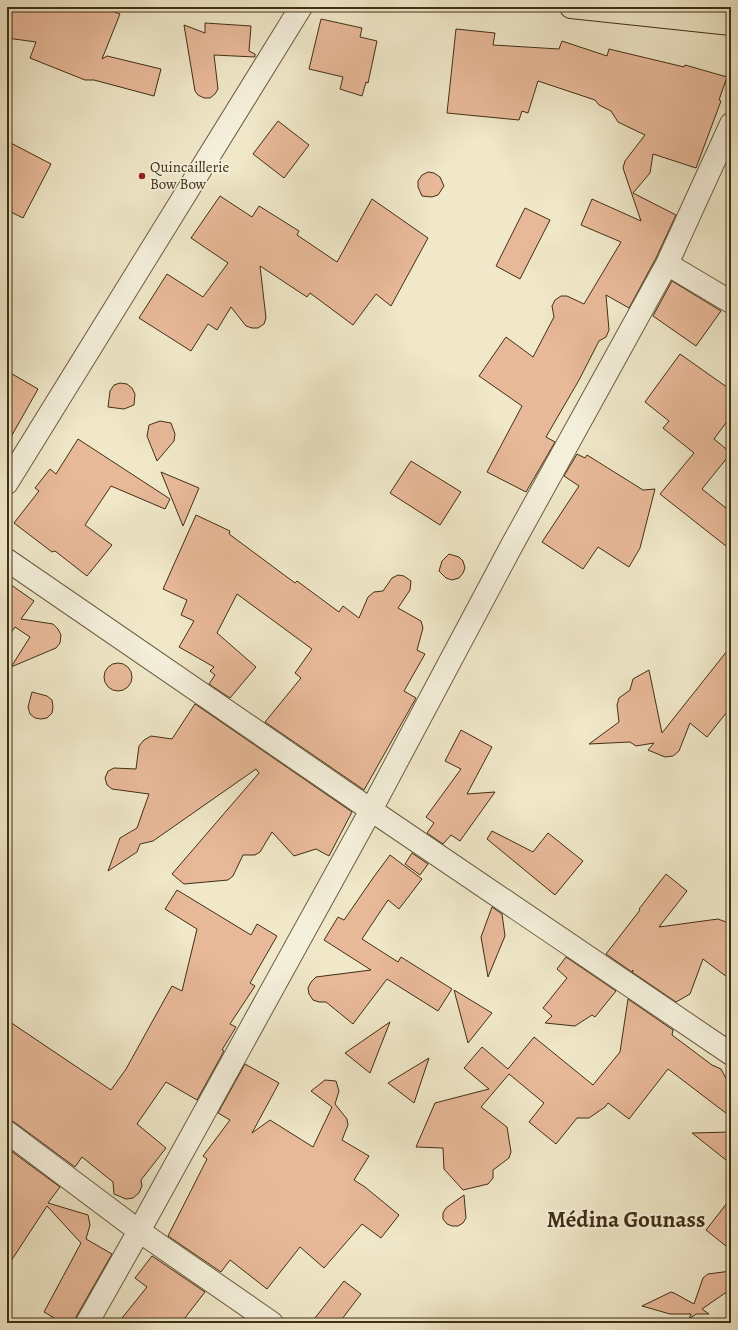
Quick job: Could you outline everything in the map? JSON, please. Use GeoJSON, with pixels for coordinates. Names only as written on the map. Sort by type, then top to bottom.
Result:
{"type":"FeatureCollection","features":[{"type":"Feature","properties":{"kind":"highway"},"geometry":{"type":"LineString","coordinates":[[571,7],[731,24]]}},
{"type":"Feature","properties":{"kind":"street"},"geometry":{"type":"LineString","coordinates":[[7,483],[301,7]]}},
{"type":"Feature","properties":{"kind":"street"},"geometry":{"type":"LineString","coordinates":[[87,1323],[371,810],[512,545],[666,264],[731,124]]}},
{"type":"Feature","properties":{"kind":"street"},"geometry":{"type":"LineString","coordinates":[[666,264],[731,302]]}},
{"type":"Feature","properties":{"kind":"street"},"geometry":{"type":"LineString","coordinates":[[7,560],[371,810],[731,1054]]}},
{"type":"Feature","properties":{"kind":"street"},"geometry":{"type":"LineString","coordinates":[[7,1132],[139,1231],[272,1323]]}},
{"type":"Feature","properties":{"kind":"building"},"geometry":{"type":"Polygon","coordinates":[[[7,7],[102,7],[120,14],[102,59],[107,56],[161,69],[154,96],[94,80],[85,80],[30,58],[36,42],[7,38],[7,7]]]}},
{"type":"Feature","properties":{"kind":"building"},"geometry":{"type":"Polygon","coordinates":[[[321,19],[362,28],[360,37],[377,41],[368,83],[366,82],[362,96],[340,89],[343,77],[309,69],[321,19]]]}},
{"type":"Feature","properties":{"kind":"building"},"geometry":{"type":"Polygon","coordinates":[[[205,23],[251,26],[249,51],[255,54],[255,57],[214,55],[218,89],[210,98],[204,98],[198,95],[195,91],[184,25],[205,33],[205,23]]]}},
{"type":"Feature","properties":{"kind":"building"},"geometry":{"type":"Polygon","coordinates":[[[456,29],[495,33],[493,45],[559,49],[562,41],[607,56],[609,49],[684,67],[685,65],[727,77],[719,100],[721,101],[696,168],[653,154],[650,173],[633,193],[676,215],[656,258],[629,308],[606,295],[609,330],[606,337],[599,341],[579,380],[546,437],[555,442],[526,492],[487,472],[522,406],[479,376],[506,337],[533,357],[554,317],[552,306],[555,300],[561,296],[567,296],[584,304],[621,242],[581,225],[592,199],[641,221],[623,168],[625,161],[645,135],[618,122],[611,111],[599,105],[595,100],[538,81],[528,113],[522,111],[519,120],[447,113],[456,29]]]}},
{"type":"Feature","properties":{"kind":"building"},"geometry":{"type":"Polygon","coordinates":[[[278,121],[309,145],[284,178],[253,154],[278,121]]]}},
{"type":"Feature","properties":{"kind":"building"},"geometry":{"type":"Polygon","coordinates":[[[7,141],[51,164],[23,218],[7,210],[7,141]]]}},
{"type":"Feature","properties":{"kind":"building"},"geometry":{"type":"Polygon","coordinates":[[[428,172],[434,173],[440,177],[444,186],[438,195],[432,197],[422,196],[418,187],[418,181],[422,175],[428,172]]]}},
{"type":"Feature","properties":{"kind":"building"},"geometry":{"type":"Polygon","coordinates":[[[220,196],[252,217],[259,206],[299,231],[297,235],[337,262],[372,199],[428,238],[391,306],[376,294],[353,325],[310,293],[307,297],[260,266],[266,318],[264,324],[258,328],[246,326],[231,307],[217,330],[208,324],[191,351],[139,318],[167,274],[203,297],[228,263],[191,238],[220,196]]]}},
{"type":"Feature","properties":{"kind":"building"},"geometry":{"type":"Polygon","coordinates":[[[525,208],[550,220],[520,279],[496,266],[525,208]]]}},
{"type":"Feature","properties":{"kind":"building"},"geometry":{"type":"Polygon","coordinates":[[[672,281],[721,311],[696,346],[653,316],[672,281]]]}},
{"type":"Feature","properties":{"kind":"building"},"geometry":{"type":"Polygon","coordinates":[[[680,354],[731,390],[731,416],[714,439],[731,453],[702,489],[731,512],[731,550],[660,494],[694,453],[663,428],[669,421],[645,402],[680,354]]]}},
{"type":"Feature","properties":{"kind":"building"},"geometry":{"type":"Polygon","coordinates":[[[7,371],[38,389],[7,444],[7,371]]]}},
{"type":"Feature","properties":{"kind":"building"},"geometry":{"type":"Polygon","coordinates":[[[120,383],[127,384],[132,388],[135,394],[134,405],[124,409],[108,407],[110,391],[114,385],[120,383]]]}},
{"type":"Feature","properties":{"kind":"building"},"geometry":{"type":"Polygon","coordinates":[[[160,421],[171,423],[175,434],[174,441],[157,461],[147,436],[149,425],[160,421]]]}},
{"type":"Feature","properties":{"kind":"building"},"geometry":{"type":"Polygon","coordinates":[[[78,439],[170,499],[165,509],[111,486],[85,525],[112,545],[87,576],[55,551],[52,552],[14,523],[39,491],[35,488],[50,469],[56,474],[78,439]]]}},
{"type":"Feature","properties":{"kind":"building"},"geometry":{"type":"Polygon","coordinates":[[[577,454],[585,458],[587,455],[643,490],[655,489],[640,548],[629,567],[598,547],[583,569],[542,542],[579,486],[564,476],[577,454]]]}},
{"type":"Feature","properties":{"kind":"building"},"geometry":{"type":"Polygon","coordinates":[[[411,461],[461,492],[440,525],[390,493],[411,461]]]}},
{"type":"Feature","properties":{"kind":"building"},"geometry":{"type":"Polygon","coordinates":[[[161,472],[199,488],[183,526],[161,472]]]}},
{"type":"Feature","properties":{"kind":"building"},"geometry":{"type":"Polygon","coordinates":[[[196,515],[230,531],[229,534],[295,583],[297,581],[339,612],[343,606],[359,618],[368,597],[374,592],[383,591],[392,578],[398,575],[404,576],[411,581],[410,590],[398,608],[421,621],[423,628],[417,650],[425,654],[404,691],[416,698],[364,790],[265,722],[301,678],[295,673],[312,649],[237,594],[217,633],[256,667],[230,698],[209,684],[215,675],[210,671],[214,667],[179,647],[194,621],[181,615],[187,600],[163,589],[196,515]]]}},
{"type":"Feature","properties":{"kind":"building"},"geometry":{"type":"Polygon","coordinates":[[[449,554],[459,557],[463,561],[465,568],[459,578],[452,580],[446,578],[439,571],[442,561],[449,554]]]}},
{"type":"Feature","properties":{"kind":"building"},"geometry":{"type":"Polygon","coordinates":[[[7,582],[34,601],[21,619],[53,624],[61,635],[60,643],[56,648],[11,667],[30,637],[15,627],[7,638],[7,582]]]}},
{"type":"Feature","properties":{"kind":"building"},"geometry":{"type":"Polygon","coordinates":[[[731,646],[731,707],[707,737],[690,723],[679,751],[673,756],[665,757],[648,750],[654,743],[636,746],[630,742],[589,744],[619,722],[617,705],[619,698],[630,690],[633,679],[649,670],[662,733],[731,646]]]}},
{"type":"Feature","properties":{"kind":"building"},"geometry":{"type":"Polygon","coordinates":[[[118,663],[124,664],[128,667],[131,671],[131,683],[128,687],[124,690],[118,691],[112,690],[108,687],[105,683],[104,677],[105,671],[108,667],[112,664],[118,663]]]}},
{"type":"Feature","properties":{"kind":"building"},"geometry":{"type":"Polygon","coordinates":[[[32,692],[47,696],[52,700],[52,713],[47,718],[35,718],[30,714],[28,707],[32,692]]]}},
{"type":"Feature","properties":{"kind":"building"},"geometry":{"type":"Polygon","coordinates":[[[195,704],[352,812],[329,856],[316,849],[294,856],[272,832],[260,852],[255,855],[243,855],[233,876],[228,880],[184,884],[172,874],[259,773],[256,769],[153,841],[140,844],[137,852],[108,871],[120,838],[137,828],[149,794],[112,789],[107,785],[105,778],[108,771],[114,768],[136,769],[139,746],[144,740],[151,736],[172,739],[195,704]]]}},
{"type":"Feature","properties":{"kind":"building"},"geometry":{"type":"Polygon","coordinates":[[[461,730],[492,747],[467,794],[495,792],[460,841],[451,835],[443,844],[427,833],[434,823],[426,817],[461,769],[445,761],[461,730]]]}},
{"type":"Feature","properties":{"kind":"building"},"geometry":{"type":"Polygon","coordinates":[[[492,831],[533,852],[548,833],[583,861],[555,895],[487,839],[492,831]]]}},
{"type":"Feature","properties":{"kind":"building"},"geometry":{"type":"Polygon","coordinates":[[[412,853],[428,864],[420,875],[405,864],[412,853]]]}},
{"type":"Feature","properties":{"kind":"building"},"geometry":{"type":"Polygon","coordinates":[[[390,855],[422,879],[399,909],[388,900],[362,939],[398,962],[401,957],[452,989],[438,1011],[387,979],[353,1024],[326,1002],[313,1000],[309,994],[308,988],[316,977],[371,970],[324,940],[338,917],[344,920],[390,855]]]}},
{"type":"Feature","properties":{"kind":"building"},"geometry":{"type":"Polygon","coordinates":[[[666,874],[687,891],[659,927],[718,919],[726,922],[731,929],[731,980],[703,959],[690,994],[676,1002],[606,954],[666,874]]]}},
{"type":"Feature","properties":{"kind":"building"},"geometry":{"type":"Polygon","coordinates":[[[177,890],[251,935],[257,924],[277,936],[250,983],[255,986],[230,1024],[236,1027],[222,1050],[224,1051],[197,1100],[166,1082],[137,1124],[166,1148],[141,1180],[142,1186],[139,1193],[133,1198],[126,1199],[114,1194],[113,1182],[82,1157],[75,1167],[14,1122],[7,1120],[7,1020],[111,1090],[126,1069],[172,986],[182,991],[197,929],[165,909],[177,890]]]}},
{"type":"Feature","properties":{"kind":"building"},"geometry":{"type":"Polygon","coordinates":[[[492,907],[502,914],[505,936],[488,977],[481,937],[492,907]]]}},
{"type":"Feature","properties":{"kind":"building"},"geometry":{"type":"Polygon","coordinates":[[[566,957],[616,991],[595,1017],[592,1015],[575,1026],[545,1023],[552,1016],[543,1008],[567,978],[557,969],[566,957]]]}},
{"type":"Feature","properties":{"kind":"building"},"geometry":{"type":"Polygon","coordinates":[[[454,990],[492,1013],[468,1043],[454,990]]]}},
{"type":"Feature","properties":{"kind":"building"},"geometry":{"type":"Polygon","coordinates":[[[628,999],[673,1030],[672,1035],[712,1065],[721,1069],[731,1088],[731,1117],[668,1069],[629,1119],[608,1103],[605,1107],[589,1118],[577,1118],[556,1144],[529,1122],[544,1103],[509,1074],[481,1107],[507,1127],[511,1152],[509,1158],[493,1170],[493,1178],[488,1184],[463,1190],[444,1169],[443,1148],[416,1147],[435,1103],[489,1089],[464,1068],[482,1047],[508,1069],[534,1037],[593,1085],[620,1052],[628,999]]]}},
{"type":"Feature","properties":{"kind":"building"},"geometry":{"type":"Polygon","coordinates":[[[390,1022],[370,1073],[345,1053],[390,1022]]]}},
{"type":"Feature","properties":{"kind":"building"},"geometry":{"type":"Polygon","coordinates":[[[429,1058],[414,1103],[388,1083],[429,1058]]]}},
{"type":"Feature","properties":{"kind":"building"},"geometry":{"type":"Polygon","coordinates":[[[245,1064],[279,1083],[252,1133],[270,1120],[313,1147],[332,1107],[311,1091],[325,1080],[336,1081],[339,1091],[335,1104],[347,1119],[348,1125],[342,1140],[369,1156],[354,1180],[365,1187],[399,1215],[381,1238],[362,1224],[324,1268],[300,1247],[267,1289],[230,1260],[221,1272],[168,1236],[207,1159],[203,1156],[230,1120],[218,1113],[245,1064]]]}},
{"type":"Feature","properties":{"kind":"building"},"geometry":{"type":"Polygon","coordinates":[[[731,1132],[731,1164],[692,1133],[731,1132]]]}},
{"type":"Feature","properties":{"kind":"building"},"geometry":{"type":"Polygon","coordinates":[[[7,1148],[60,1187],[48,1203],[88,1215],[90,1225],[86,1239],[112,1254],[76,1317],[75,1323],[63,1323],[44,1312],[81,1243],[47,1206],[7,1267],[7,1148]]]}},
{"type":"Feature","properties":{"kind":"building"},"geometry":{"type":"Polygon","coordinates":[[[464,1195],[466,1218],[463,1223],[458,1226],[447,1224],[443,1219],[443,1213],[446,1208],[464,1195]]]}},
{"type":"Feature","properties":{"kind":"building"},"geometry":{"type":"Polygon","coordinates":[[[731,1198],[731,1250],[706,1230],[731,1198]]]}},
{"type":"Feature","properties":{"kind":"building"},"geometry":{"type":"Polygon","coordinates":[[[152,1256],[205,1292],[181,1323],[118,1323],[147,1287],[135,1278],[152,1256]]]}},
{"type":"Feature","properties":{"kind":"building"},"geometry":{"type":"Polygon","coordinates":[[[731,1271],[731,1289],[702,1309],[709,1314],[696,1314],[689,1319],[691,1314],[670,1314],[642,1306],[671,1292],[694,1304],[703,1278],[708,1274],[731,1271]]]}},
{"type":"Feature","properties":{"kind":"building"},"geometry":{"type":"Polygon","coordinates":[[[344,1281],[361,1294],[339,1323],[311,1323],[344,1281]]]}},
{"type":"Feature","properties":{"kind":"place","name":"Quincaillerie Bow Bow"},"geometry":{"type":"Point","coordinates":[142,176]}},
{"type":"Feature","properties":{"kind":"district","name":"Médina Gounass"},"geometry":{"type":"Point","coordinates":[626,1219]}}]}
